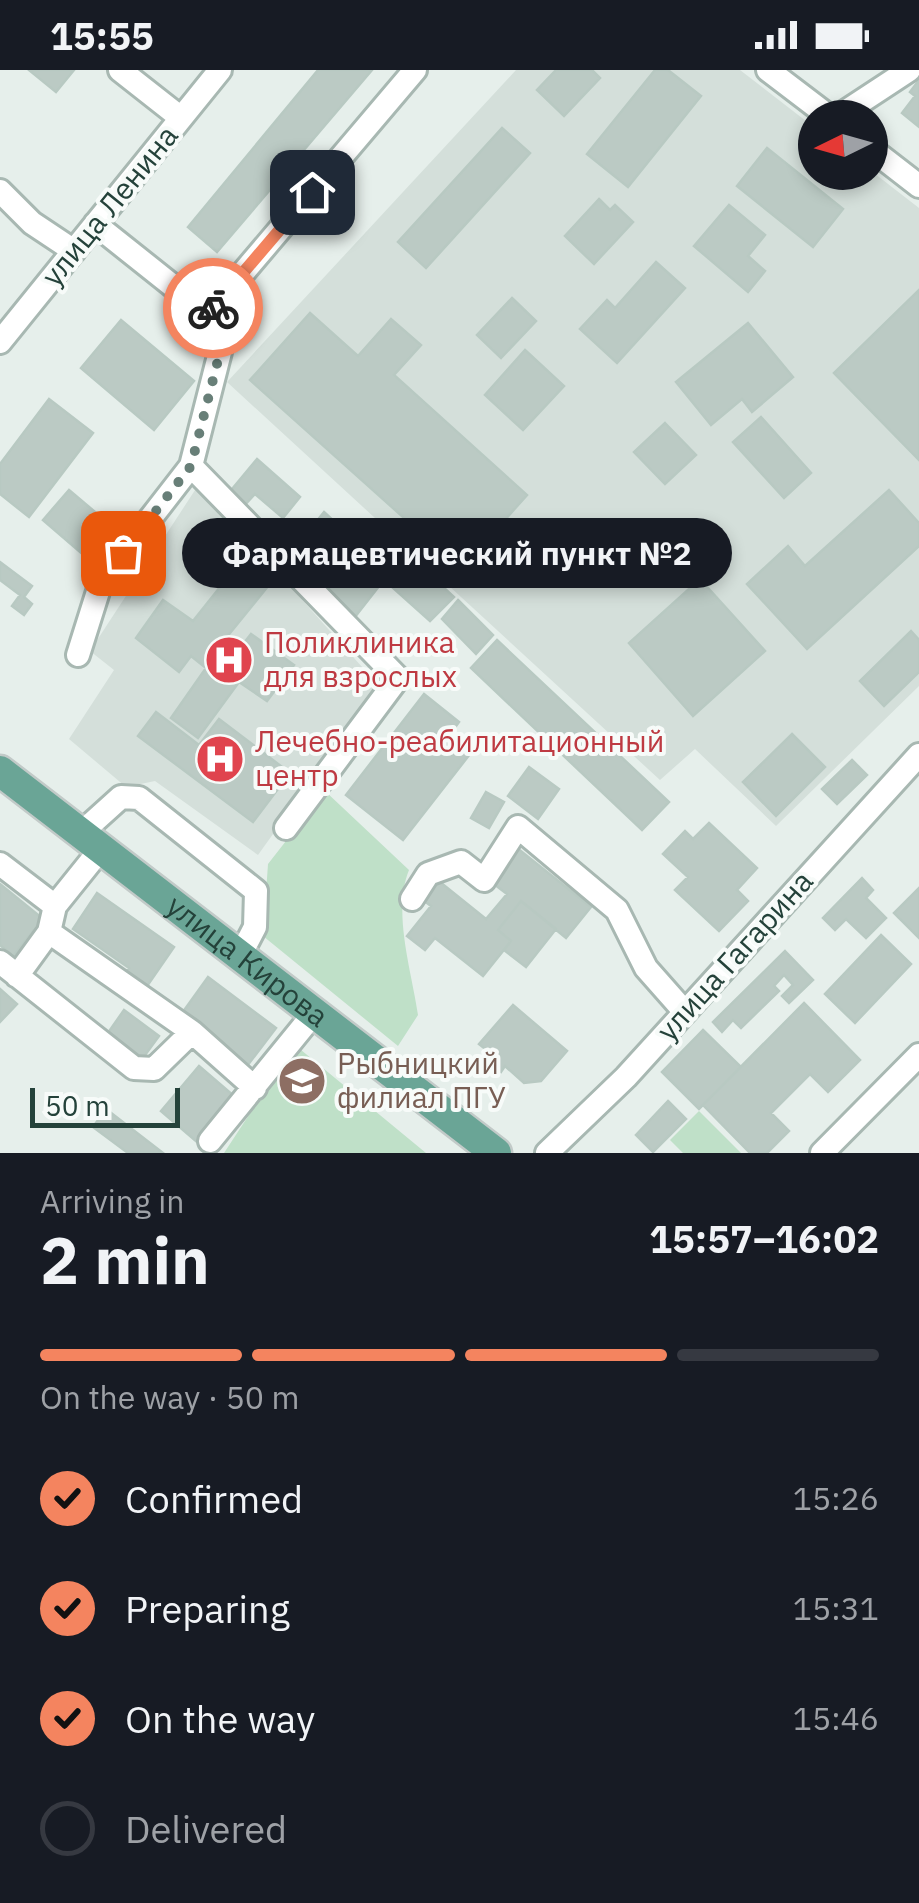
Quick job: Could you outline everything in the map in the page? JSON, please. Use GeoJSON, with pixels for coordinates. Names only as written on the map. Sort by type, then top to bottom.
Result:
{"type":"FeatureCollection","features":[{"type":"Feature","properties":{"kind":"main road","name":"улица Кирова"},"geometry":{"type":"LineString","coordinates":[[1,774],[242,952],[496,1153]]}},
{"type":"Feature","properties":{"kind":"street"},"geometry":{"type":"LineString","coordinates":[[120,70],[181,118]]}},
{"type":"Feature","properties":{"kind":"street","name":"улица Ленина"},"geometry":{"type":"LineString","coordinates":[[0,342],[220,70]]}},
{"type":"Feature","properties":{"kind":"street"},"geometry":{"type":"LineString","coordinates":[[208,314],[415,70]]}},
{"type":"Feature","properties":{"kind":"street"},"geometry":{"type":"LineString","coordinates":[[768,70],[809,100]]}},
{"type":"Feature","properties":{"kind":"street"},"geometry":{"type":"LineString","coordinates":[[862,100],[910,70]]}},
{"type":"Feature","properties":{"kind":"street"},"geometry":{"type":"LineString","coordinates":[[888,162],[919,186]]}},
{"type":"Feature","properties":{"kind":"street"},"geometry":{"type":"LineString","coordinates":[[0,191],[32,222],[74,251]]}},
{"type":"Feature","properties":{"kind":"street"},"geometry":{"type":"LineString","coordinates":[[78,656],[101,582],[191,466],[220,352],[208,314],[95,224]]}},
{"type":"Feature","properties":{"kind":"street"},"geometry":{"type":"LineString","coordinates":[[191,466],[398,678],[286,828]]}},
{"type":"Feature","properties":{"kind":"street","name":"улица Гагарина"},"geometry":{"type":"LineString","coordinates":[[547,1153],[622,1081],[919,755]]}},
{"type":"Feature","properties":{"kind":"street"},"geometry":{"type":"LineString","coordinates":[[192,1032],[154,1069],[134,1068],[9,969],[49,932],[56,906],[90,842],[122,797],[139,798],[256,891],[255,927],[242,952]]}},
{"type":"Feature","properties":{"kind":"street"},"geometry":{"type":"LineString","coordinates":[[412,899],[428,874],[461,862],[484,880],[518,827],[617,910],[646,968],[684,1011]]}},
{"type":"Feature","properties":{"kind":"street"},"geometry":{"type":"LineString","coordinates":[[0,864],[56,906]]}},
{"type":"Feature","properties":{"kind":"street"},"geometry":{"type":"LineString","coordinates":[[49,932],[192,1032],[256,1088]]}},
{"type":"Feature","properties":{"kind":"street"},"geometry":{"type":"LineString","coordinates":[[210,1141],[316,1012]]}},
{"type":"Feature","properties":{"kind":"street"},"geometry":{"type":"LineString","coordinates":[[822,1153],[919,1054]]}},
{"type":"Feature","properties":{"kind":"shaded area"},"geometry":{"type":"Polygon","coordinates":[[[516,70],[740,70],[798,115],[798,190],[888,190],[888,184],[919,208],[919,686],[776,826],[695,749],[660,780],[227,382],[516,70]]]}},
{"type":"Feature","properties":{"kind":"shaded area","name":"Поликлиника для взрослых"},"geometry":{"type":"Polygon","coordinates":[[[199,484],[379,686],[258,855],[155,781],[126,787],[69,739],[114,670],[90,651],[199,484]]]}},
{"type":"Feature","properties":{"kind":"green space"},"geometry":{"type":"Polygon","coordinates":[[[325,791],[409,870],[402,904],[403,923],[418,1015],[398,1046],[263,936],[268,864],[325,791]]]}},
{"type":"Feature","properties":{"kind":"green space","name":"Рыбницкий филиал ПГУ"},"geometry":{"type":"Polygon","coordinates":[[[295,1045],[426,1153],[224,1153],[295,1045]]]}},
{"type":"Feature","properties":{"kind":"green space"},"geometry":{"type":"Polygon","coordinates":[[[699,1111],[741,1153],[683,1153],[670,1140],[699,1111]]]}},
{"type":"Feature","properties":{"kind":"building"},"geometry":{"type":"Polygon","coordinates":[[[29,70],[74,70],[56,92],[29,70]]]}},
{"type":"Feature","properties":{"kind":"building"},"geometry":{"type":"Polygon","coordinates":[[[318,70],[372,70],[217,252],[188,227],[318,70]]]}},
{"type":"Feature","properties":{"kind":"building"},"geometry":{"type":"Polygon","coordinates":[[[556,70],[592,70],[600,78],[564,116],[537,90],[556,70]]]}},
{"type":"Feature","properties":{"kind":"building"},"geometry":{"type":"Polygon","coordinates":[[[655,70],[668,70],[701,96],[628,187],[587,154],[655,70]]]}},
{"type":"Feature","properties":{"kind":"building"},"geometry":{"type":"Polygon","coordinates":[[[919,80],[919,127],[902,113],[915,96],[910,92],[919,80]]]}},
{"type":"Feature","properties":{"kind":"building"},"geometry":{"type":"Polygon","coordinates":[[[502,128],[530,153],[426,268],[398,242],[502,128]]]}},
{"type":"Feature","properties":{"kind":"building"},"geometry":{"type":"Polygon","coordinates":[[[767,148],[798,173],[798,190],[819,190],[843,209],[813,247],[737,186],[767,148]]]}},
{"type":"Feature","properties":{"kind":"building"},"geometry":{"type":"Polygon","coordinates":[[[599,199],[610,210],[615,205],[633,222],[594,264],[565,236],[599,199]]]}},
{"type":"Feature","properties":{"kind":"building"},"geometry":{"type":"Polygon","coordinates":[[[729,205],[765,235],[748,256],[765,271],[748,292],[694,246],[729,205]]]}},
{"type":"Feature","properties":{"kind":"building"},"geometry":{"type":"Polygon","coordinates":[[[656,262],[685,288],[617,363],[580,329],[607,300],[615,308],[656,262]]]}},
{"type":"Feature","properties":{"kind":"building"},"geometry":{"type":"Polygon","coordinates":[[[919,290],[919,460],[834,373],[919,290]]]}},
{"type":"Feature","properties":{"kind":"building"},"geometry":{"type":"Polygon","coordinates":[[[512,298],[536,321],[501,358],[477,335],[512,298]]]}},
{"type":"Feature","properties":{"kind":"building"},"geometry":{"type":"Polygon","coordinates":[[[310,313],[358,356],[391,319],[421,345],[394,375],[527,495],[461,569],[250,380],[310,313]]]}},
{"type":"Feature","properties":{"kind":"building"},"geometry":{"type":"Polygon","coordinates":[[[121,320],[194,381],[154,430],[81,368],[121,320]]]}},
{"type":"Feature","properties":{"kind":"building"},"geometry":{"type":"Polygon","coordinates":[[[748,323],[793,377],[752,412],[742,399],[711,425],[676,382],[748,323]]]}},
{"type":"Feature","properties":{"kind":"building"},"geometry":{"type":"Polygon","coordinates":[[[525,350],[564,386],[523,430],[485,395],[525,350]]]}},
{"type":"Feature","properties":{"kind":"building"},"geometry":{"type":"Polygon","coordinates":[[[49,399],[93,433],[29,517],[0,494],[0,464],[49,399]]]}},
{"type":"Feature","properties":{"kind":"building"},"geometry":{"type":"Polygon","coordinates":[[[761,417],[811,473],[784,498],[733,442],[761,417]]]}},
{"type":"Feature","properties":{"kind":"building"},"geometry":{"type":"Polygon","coordinates":[[[665,423],[696,455],[665,484],[634,452],[665,423]]]}},
{"type":"Feature","properties":{"kind":"building"},"geometry":{"type":"Polygon","coordinates":[[[257,459],[300,497],[283,518],[255,494],[242,508],[227,495],[257,459]]]}},
{"type":"Feature","properties":{"kind":"building"},"geometry":{"type":"Polygon","coordinates":[[[69,490],[120,533],[94,564],[43,520],[69,490]]]}},
{"type":"Feature","properties":{"kind":"building"},"geometry":{"type":"Polygon","coordinates":[[[889,490],[919,523],[919,546],[807,649],[747,584],[788,546],[805,566],[889,490]]]}},
{"type":"Feature","properties":{"kind":"building"},"geometry":{"type":"Polygon","coordinates":[[[324,512],[351,537],[340,550],[380,585],[355,617],[287,558],[324,512]]]}},
{"type":"Feature","properties":{"kind":"building"},"geometry":{"type":"Polygon","coordinates":[[[0,562],[32,586],[24,597],[32,604],[24,615],[12,606],[20,595],[0,580],[0,562]]]}},
{"type":"Feature","properties":{"kind":"building"},"geometry":{"type":"Polygon","coordinates":[[[240,562],[269,585],[226,638],[240,648],[251,634],[294,665],[267,701],[239,682],[198,738],[171,718],[206,668],[191,656],[179,672],[136,638],[163,600],[193,621],[240,562]]]}},
{"type":"Feature","properties":{"kind":"building"},"geometry":{"type":"Polygon","coordinates":[[[416,562],[454,597],[430,621],[393,588],[416,562]]]}},
{"type":"Feature","properties":{"kind":"building"},"geometry":{"type":"Polygon","coordinates":[[[700,579],[765,651],[693,716],[629,643],[700,579]]]}},
{"type":"Feature","properties":{"kind":"building"},"geometry":{"type":"Polygon","coordinates":[[[458,600],[493,635],[476,654],[442,619],[458,600]]]}},
{"type":"Feature","properties":{"kind":"building"},"geometry":{"type":"Polygon","coordinates":[[[911,631],[919,640],[919,672],[884,706],[860,681],[911,631]]]}},
{"type":"Feature","properties":{"kind":"building"},"geometry":{"type":"Polygon","coordinates":[[[497,640],[669,802],[642,830],[471,668],[497,640]]]}},
{"type":"Feature","properties":{"kind":"building"},"geometry":{"type":"Polygon","coordinates":[[[424,694],[459,722],[448,737],[470,754],[403,840],[346,795],[424,694]]]}},
{"type":"Feature","properties":{"kind":"building","name":"Лечебно-реабилитационный центр"},"geometry":{"type":"Polygon","coordinates":[[[156,712],[199,745],[219,719],[290,773],[253,822],[138,736],[156,712]]]}},
{"type":"Feature","properties":{"kind":"building"},"geometry":{"type":"Polygon","coordinates":[[[792,734],[825,767],[776,816],[743,782],[792,734]]]}},
{"type":"Feature","properties":{"kind":"building"},"geometry":{"type":"Polygon","coordinates":[[[852,760],[867,775],[837,804],[822,789],[852,760]]]}},
{"type":"Feature","properties":{"kind":"building"},"geometry":{"type":"Polygon","coordinates":[[[529,767],[559,789],[538,819],[508,796],[529,767]]]}},
{"type":"Feature","properties":{"kind":"building"},"geometry":{"type":"Polygon","coordinates":[[[486,792],[504,802],[489,828],[471,818],[486,792]]]}},
{"type":"Feature","properties":{"kind":"building"},"geometry":{"type":"Polygon","coordinates":[[[709,823],[757,868],[737,890],[748,901],[719,931],[675,890],[688,877],[663,854],[685,831],[693,839],[709,823]]]}},
{"type":"Feature","properties":{"kind":"building"},"geometry":{"type":"Polygon","coordinates":[[[517,848],[591,907],[566,938],[521,901],[498,930],[511,941],[483,976],[435,938],[425,950],[407,936],[431,906],[419,897],[435,878],[486,919],[507,894],[490,881],[517,848]]]}},
{"type":"Feature","properties":{"kind":"building"},"geometry":{"type":"Polygon","coordinates":[[[862,878],[873,890],[866,898],[886,918],[866,938],[846,919],[835,930],[823,918],[862,878]]]}},
{"type":"Feature","properties":{"kind":"building"},"geometry":{"type":"Polygon","coordinates":[[[0,884],[43,919],[13,956],[0,945],[0,884]]]}},
{"type":"Feature","properties":{"kind":"building"},"geometry":{"type":"Polygon","coordinates":[[[919,888],[919,938],[894,913],[919,888]]]}},
{"type":"Feature","properties":{"kind":"building"},"geometry":{"type":"Polygon","coordinates":[[[97,893],[174,947],[145,989],[124,975],[129,968],[73,929],[97,893]]]}},
{"type":"Feature","properties":{"kind":"building"},"geometry":{"type":"Polygon","coordinates":[[[521,901],[556,929],[526,967],[504,950],[511,941],[498,930],[521,901]]]}},
{"type":"Feature","properties":{"kind":"building"},"geometry":{"type":"Polygon","coordinates":[[[881,935],[911,964],[855,1023],[825,994],[881,935]]]}},
{"type":"Feature","properties":{"kind":"building"},"geometry":{"type":"Polygon","coordinates":[[[785,951],[813,980],[789,1003],[782,996],[793,985],[784,975],[774,986],[779,991],[741,1028],[733,1020],[722,1032],[713,1022],[785,951]]]}},
{"type":"Feature","properties":{"kind":"building"},"geometry":{"type":"Polygon","coordinates":[[[208,977],[276,1028],[247,1066],[180,1016],[208,977]]]}},
{"type":"Feature","properties":{"kind":"building"},"geometry":{"type":"Polygon","coordinates":[[[0,989],[17,1004],[0,1022],[0,989]]]}},
{"type":"Feature","properties":{"kind":"building"},"geometry":{"type":"Polygon","coordinates":[[[804,1003],[860,1060],[828,1092],[810,1074],[771,1113],[789,1131],[767,1153],[750,1153],[703,1105],[804,1003]]]}},
{"type":"Feature","properties":{"kind":"building"},"geometry":{"type":"Polygon","coordinates":[[[513,1005],[567,1051],[541,1081],[524,1083],[505,1066],[501,1072],[488,1061],[493,1055],[479,1044],[513,1005]]]}},
{"type":"Feature","properties":{"kind":"building"},"geometry":{"type":"Polygon","coordinates":[[[124,1010],[159,1036],[137,1066],[103,1040],[124,1010]]]}},
{"type":"Feature","properties":{"kind":"building"},"geometry":{"type":"Polygon","coordinates":[[[703,1030],[741,1067],[699,1109],[662,1072],[703,1030]]]}},
{"type":"Feature","properties":{"kind":"building"},"geometry":{"type":"Polygon","coordinates":[[[199,1066],[235,1097],[197,1142],[161,1111],[199,1066]]]}},
{"type":"Feature","properties":{"kind":"building"},"geometry":{"type":"Polygon","coordinates":[[[668,1101],[686,1119],[653,1152],[636,1135],[668,1101]]]}},
{"type":"Feature","properties":{"kind":"building"},"geometry":{"type":"Polygon","coordinates":[[[106,1109],[163,1153],[128,1153],[93,1127],[106,1109]]]}},
{"type":"Feature","properties":{"kind":"way so far"},"geometry":{"type":"LineString","coordinates":[[123,553],[191,466],[196,434],[220,352],[208,314],[213,308]]}},
{"type":"Feature","properties":{"kind":"place","name":"Фармацевтический пункт №2"},"geometry":{"type":"Point","coordinates":[123,553]}},
{"type":"Feature","properties":{"kind":"place","name":"Поликлиника для взрослых"},"geometry":{"type":"Point","coordinates":[229,660]}},
{"type":"Feature","properties":{"kind":"place","name":"Лечебно-реабилитационный центр"},"geometry":{"type":"Point","coordinates":[220,759]}},
{"type":"Feature","properties":{"kind":"place","name":"Рыбницкий филиал ПГУ"},"geometry":{"type":"Point","coordinates":[302,1081]}},
{"type":"Feature","properties":{"kind":"route"},"geometry":{"type":"LineString","coordinates":[[213,308],[312,192]]}}]}
